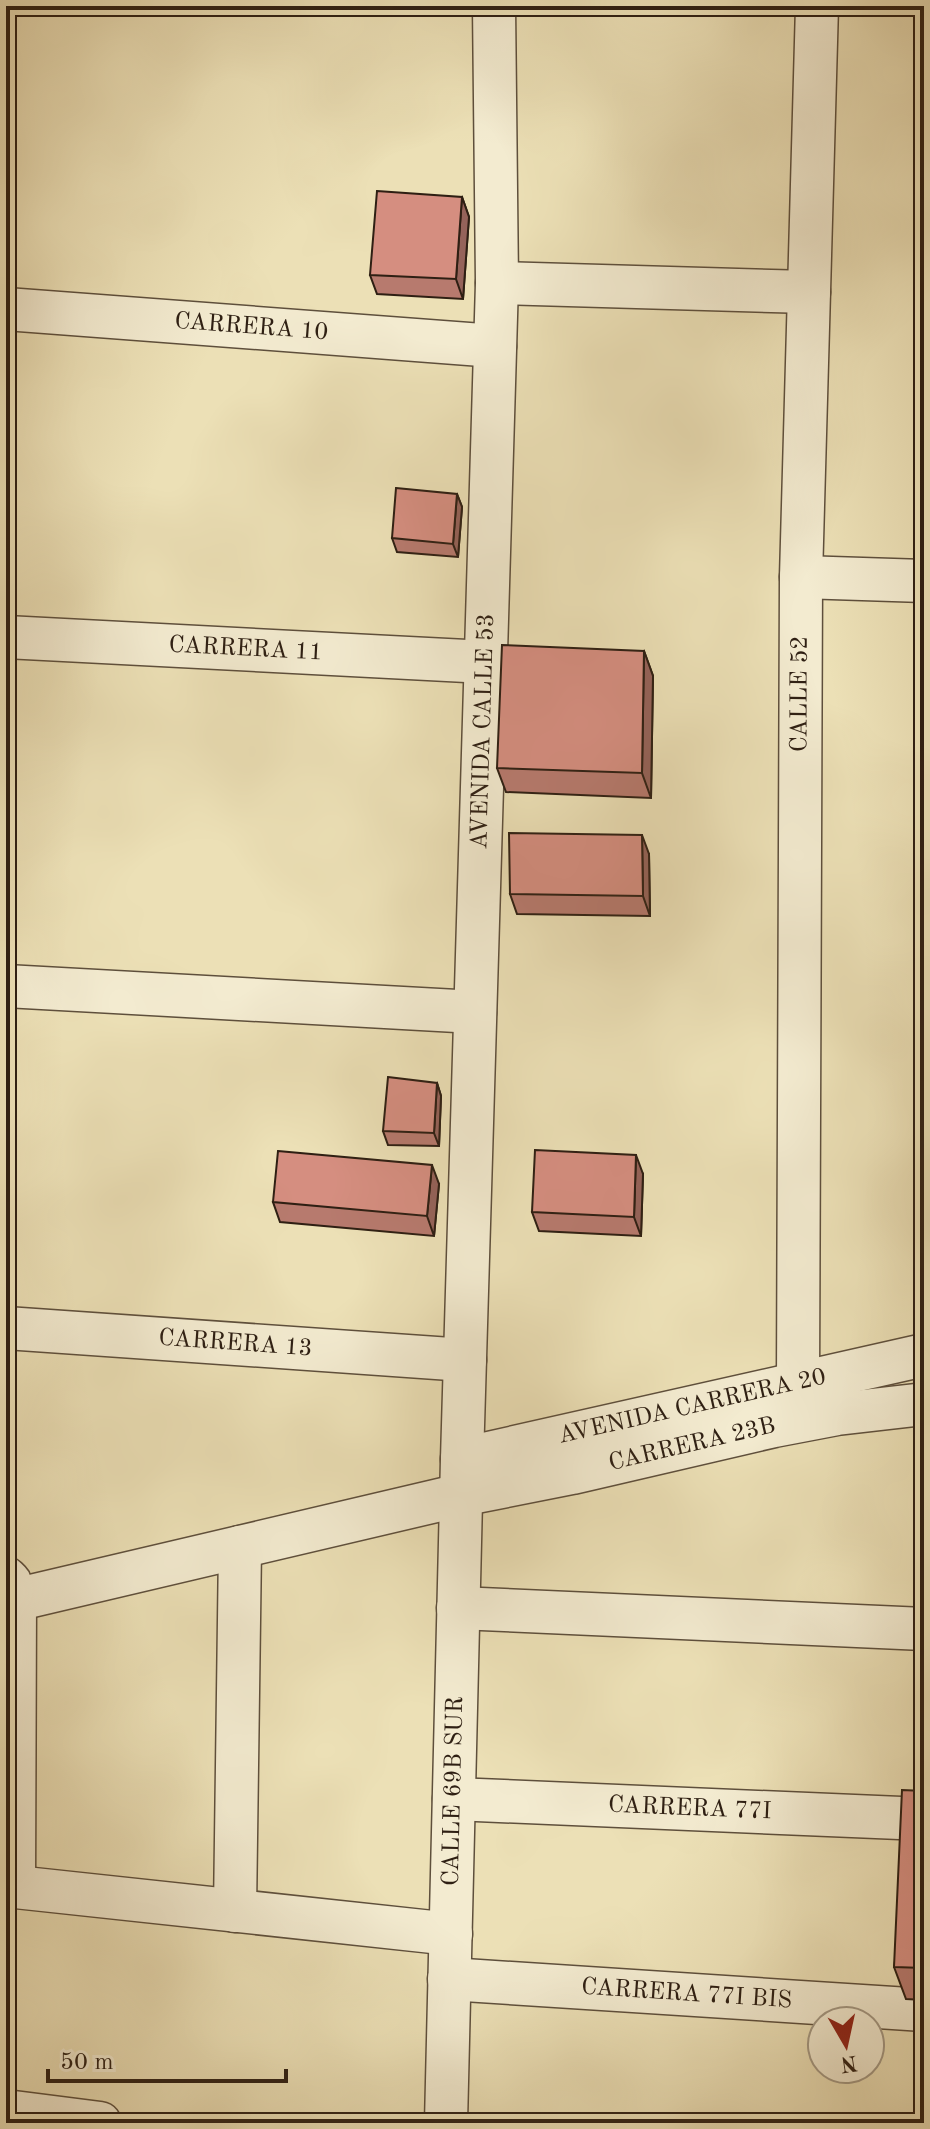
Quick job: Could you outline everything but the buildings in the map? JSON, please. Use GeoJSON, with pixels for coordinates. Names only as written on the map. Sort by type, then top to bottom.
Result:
{"type":"FeatureCollection","features":[{"type":"Feature","properties":{"kind":"street","name":"AVENIDA CALLE 53"},"geometry":{"type":"LineString","coordinates":[[461,1477],[497,283],[494,6]]}},
{"type":"Feature","properties":{"kind":"street","name":"CALLE 52"},"geometry":{"type":"LineString","coordinates":[[798,1382],[801,577],[817,6]]}},
{"type":"Feature","properties":{"kind":"street"},"geometry":{"type":"LineString","coordinates":[[497,283],[809,292]]}},
{"type":"Feature","properties":{"kind":"street","name":"CARRERA 10"},"geometry":{"type":"LineString","coordinates":[[6,309],[495,346]]}},
{"type":"Feature","properties":{"kind":"street"},"geometry":{"type":"LineString","coordinates":[[801,577],[924,581]]}},
{"type":"Feature","properties":{"kind":"street","name":"CARRERA 11"},"geometry":{"type":"LineString","coordinates":[[6,637],[486,662]]}},
{"type":"Feature","properties":{"kind":"street"},"geometry":{"type":"LineString","coordinates":[[6,986],[475,1012]]}},
{"type":"Feature","properties":{"kind":"street","name":"CARRERA 13"},"geometry":{"type":"LineString","coordinates":[[6,1328],[465,1360]]}},
{"type":"Feature","properties":{"kind":"street","name":"AVENIDA CARRERA 20"},"geometry":{"type":"LineString","coordinates":[[461,1477],[798,1382],[924,1355]]}},
{"type":"Feature","properties":{"kind":"street","name":"CARRERA 23B"},"geometry":{"type":"LineString","coordinates":[[461,1477],[572,1473],[837,1414],[924,1404]]}},
{"type":"Feature","properties":{"kind":"street"},"geometry":{"type":"LineString","coordinates":[[451,1934],[10,1886],[9,1593],[240,1547],[461,1477]]}},
{"type":"Feature","properties":{"kind":"street","name":"CALLE 69B SUR"},"geometry":{"type":"LineString","coordinates":[[446,2123],[461,1477]]}},
{"type":"Feature","properties":{"kind":"street"},"geometry":{"type":"LineString","coordinates":[[235,1911],[240,1547]]}},
{"type":"Feature","properties":{"kind":"street"},"geometry":{"type":"LineString","coordinates":[[458,1608],[924,1629]]}},
{"type":"Feature","properties":{"kind":"street","name":"CARRERA 77I"},"geometry":{"type":"LineString","coordinates":[[454,1799],[924,1819]]}},
{"type":"Feature","properties":{"kind":"street","name":"CARRERA 77I BIS"},"geometry":{"type":"LineString","coordinates":[[449,1979],[924,2010]]}},
{"type":"Feature","properties":{"kind":"street"},"geometry":{"type":"LineString","coordinates":[[6,2111],[100,2123]]}}]}
